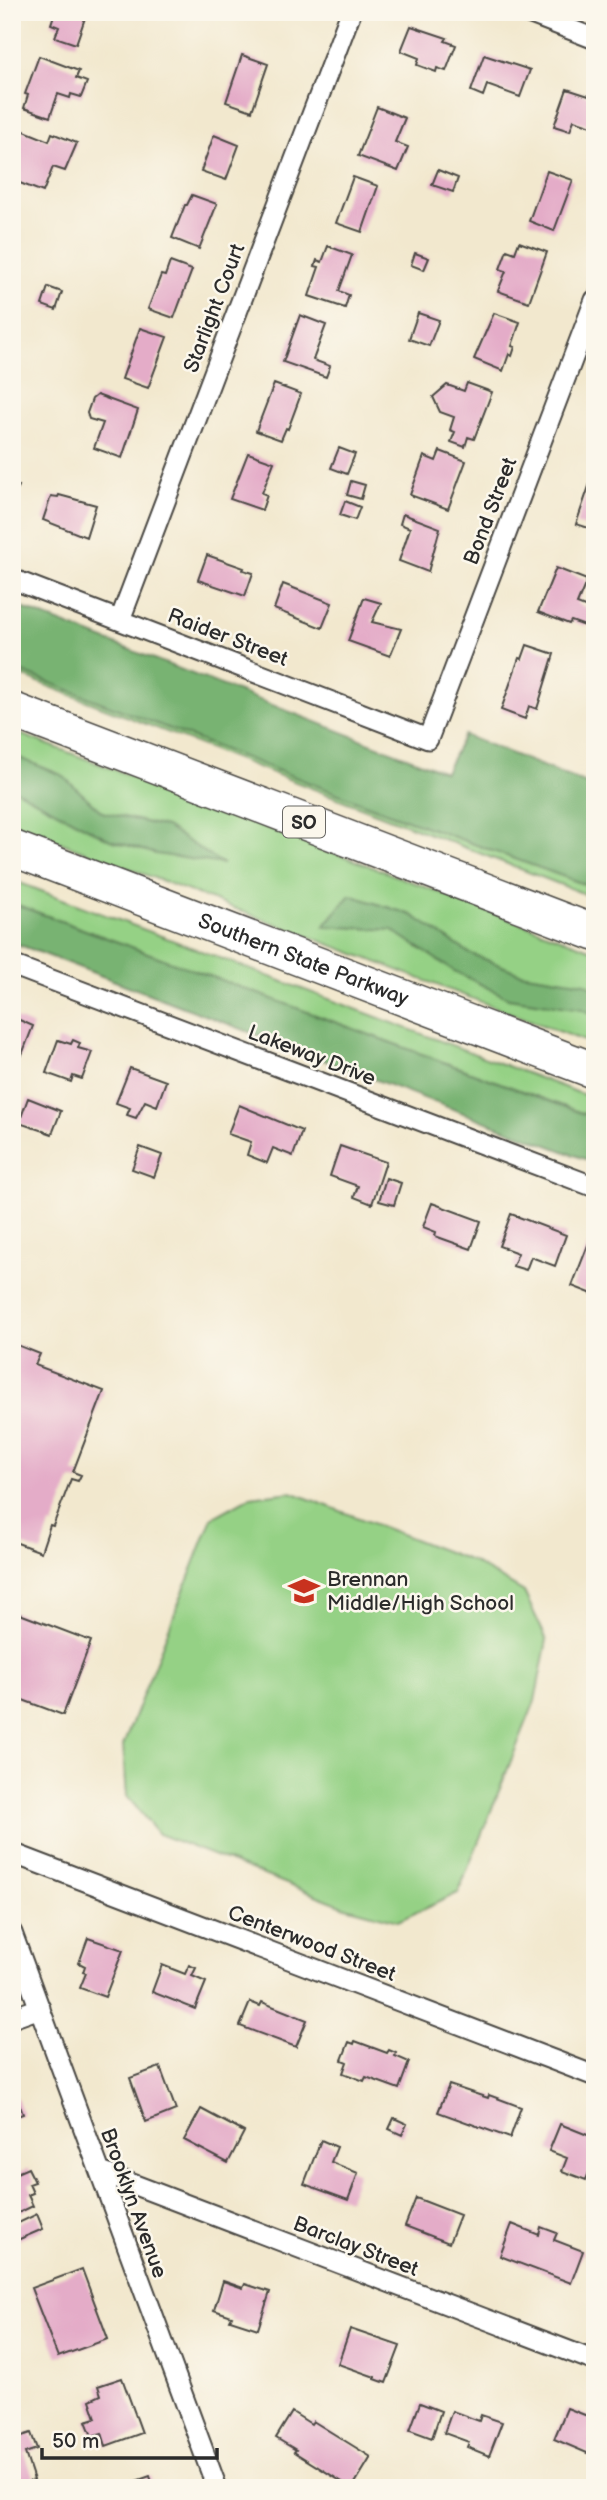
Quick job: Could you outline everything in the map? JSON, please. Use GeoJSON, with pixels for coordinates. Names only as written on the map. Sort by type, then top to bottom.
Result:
{"type":"FeatureCollection","features":[{"type":"Feature","properties":{"kind":"highway","name":"SO"},"geometry":{"type":"LineString","coordinates":[[12,710],[595,933]]}},
{"type":"Feature","properties":{"kind":"highway","name":"Southern State Parkway"},"geometry":{"type":"LineString","coordinates":[[12,848],[595,1071]]}},
{"type":"Feature","properties":{"kind":"street","name":"Starlight Court"},"geometry":{"type":"LineString","coordinates":[[120,620],[351,12]]}},
{"type":"Feature","properties":{"kind":"street"},"geometry":{"type":"LineString","coordinates":[[526,12],[595,39]]}},
{"type":"Feature","properties":{"kind":"street","name":"Bond Street"},"geometry":{"type":"LineString","coordinates":[[428,739],[595,300]]}},
{"type":"Feature","properties":{"kind":"street","name":"Raider Street"},"geometry":{"type":"LineString","coordinates":[[12,579],[428,739]]}},
{"type":"Feature","properties":{"kind":"street","name":"Lakeway Drive"},"geometry":{"type":"LineString","coordinates":[[12,965],[595,1187]]}},
{"type":"Feature","properties":{"kind":"street","name":"Centerwood Street"},"geometry":{"type":"LineString","coordinates":[[12,1853],[595,2076]]}},
{"type":"Feature","properties":{"kind":"street","name":"Brooklyn Avenue"},"geometry":{"type":"LineString","coordinates":[[12,1933],[217,2488]]}},
{"type":"Feature","properties":{"kind":"street"},"geometry":{"type":"LineString","coordinates":[[12,2018],[40,2008]]}},
{"type":"Feature","properties":{"kind":"street","name":"Barclay Street"},"geometry":{"type":"LineString","coordinates":[[101,2172],[595,2361]]}},
{"type":"Feature","properties":{"kind":"green space"},"geometry":{"type":"Polygon","coordinates":[[[12,604],[445,772],[464,735],[595,787],[595,888],[380,810],[12,668],[12,604]]]}},
{"type":"Feature","properties":{"kind":"green space"},"geometry":{"type":"Polygon","coordinates":[[[12,668],[380,810],[595,888],[595,898],[12,672],[12,668]]]}},
{"type":"Feature","properties":{"kind":"green space"},"geometry":{"type":"Polygon","coordinates":[[[12,731],[595,951],[595,1045],[12,824],[12,731]]]}},
{"type":"Feature","properties":{"kind":"green space"},"geometry":{"type":"Polygon","coordinates":[[[12,755],[62,775],[102,812],[166,827],[223,864],[156,854],[110,840],[12,788],[12,755]]]}},
{"type":"Feature","properties":{"kind":"green space"},"geometry":{"type":"Polygon","coordinates":[[[12,880],[595,1099],[595,1118],[12,903],[12,880]]]}},
{"type":"Feature","properties":{"kind":"green space"},"geometry":{"type":"Polygon","coordinates":[[[350,895],[412,915],[469,953],[520,973],[585,983],[595,989],[595,1016],[582,1009],[508,998],[454,971],[392,930],[324,926],[350,895]]]}},
{"type":"Feature","properties":{"kind":"green space"},"geometry":{"type":"Polygon","coordinates":[[[12,903],[595,1118],[595,1163],[12,942],[12,903]]]}},
{"type":"Feature","properties":{"kind":"green space"},"geometry":{"type":"Polygon","coordinates":[[[291,1492],[471,1561],[524,1592],[547,1640],[535,1701],[458,1893],[398,1921],[346,1907],[158,1834],[127,1796],[123,1746],[212,1518],[250,1497],[291,1492]]]}},
{"type":"Feature","properties":{"kind":"building"},"geometry":{"type":"Polygon","coordinates":[[[55,12],[87,12],[76,44],[55,37],[59,27],[51,24],[55,12]]]}},
{"type":"Feature","properties":{"kind":"building"},"geometry":{"type":"Polygon","coordinates":[[[411,26],[447,38],[445,41],[456,45],[446,71],[437,68],[436,72],[417,65],[419,58],[401,51],[411,26]]]}},
{"type":"Feature","properties":{"kind":"building"},"geometry":{"type":"Polygon","coordinates":[[[242,55],[268,64],[252,111],[226,102],[242,55]]]}},
{"type":"Feature","properties":{"kind":"building"},"geometry":{"type":"Polygon","coordinates":[[[484,55],[530,70],[520,97],[487,85],[483,96],[471,91],[484,55]]]}},
{"type":"Feature","properties":{"kind":"building"},"geometry":{"type":"Polygon","coordinates":[[[39,56],[79,71],[76,78],[87,82],[81,97],[71,94],[70,98],[58,94],[50,117],[24,108],[28,95],[25,94],[39,56]]]}},
{"type":"Feature","properties":{"kind":"building"},"geometry":{"type":"Polygon","coordinates":[[[567,89],[595,98],[595,127],[574,120],[570,131],[554,126],[567,89]]]}},
{"type":"Feature","properties":{"kind":"building"},"geometry":{"type":"Polygon","coordinates":[[[377,107],[405,118],[395,142],[408,147],[398,171],[358,156],[377,107]]]}},
{"type":"Feature","properties":{"kind":"building"},"geometry":{"type":"Polygon","coordinates":[[[17,128],[49,141],[52,133],[77,143],[65,171],[53,167],[43,192],[12,180],[12,133],[15,134],[17,128]]]}},
{"type":"Feature","properties":{"kind":"building"},"geometry":{"type":"Polygon","coordinates":[[[214,135],[239,145],[226,180],[201,171],[214,135]]]}},
{"type":"Feature","properties":{"kind":"building"},"geometry":{"type":"Polygon","coordinates":[[[438,170],[458,178],[453,192],[432,185],[438,170]]]}},
{"type":"Feature","properties":{"kind":"building"},"geometry":{"type":"Polygon","coordinates":[[[547,171],[573,180],[554,231],[529,221],[547,171]]]}},
{"type":"Feature","properties":{"kind":"building"},"geometry":{"type":"Polygon","coordinates":[[[353,177],[378,186],[362,232],[336,223],[353,177]]]}},
{"type":"Feature","properties":{"kind":"building"},"geometry":{"type":"Polygon","coordinates":[[[192,195],[217,204],[199,249],[172,238],[185,205],[192,195]]]}},
{"type":"Feature","properties":{"kind":"building"},"geometry":{"type":"Polygon","coordinates":[[[519,242],[547,252],[529,302],[498,291],[506,271],[500,269],[507,250],[515,253],[519,242]]]}},
{"type":"Feature","properties":{"kind":"building"},"geometry":{"type":"Polygon","coordinates":[[[328,246],[352,255],[339,291],[349,295],[345,308],[309,296],[319,267],[315,266],[317,260],[322,262],[328,246]]]}},
{"type":"Feature","properties":{"kind":"building"},"geometry":{"type":"Polygon","coordinates":[[[415,253],[429,258],[424,270],[411,265],[415,253]]]}},
{"type":"Feature","properties":{"kind":"building"},"geometry":{"type":"Polygon","coordinates":[[[170,262],[192,270],[174,318],[148,309],[161,275],[165,276],[170,262]]]}},
{"type":"Feature","properties":{"kind":"building"},"geometry":{"type":"Polygon","coordinates":[[[48,287],[62,292],[56,310],[42,305],[48,287]]]}},
{"type":"Feature","properties":{"kind":"building"},"geometry":{"type":"Polygon","coordinates":[[[418,313],[439,320],[429,346],[409,339],[418,313]]]}},
{"type":"Feature","properties":{"kind":"building"},"geometry":{"type":"Polygon","coordinates":[[[494,313],[520,322],[512,346],[515,347],[512,356],[509,354],[503,371],[474,359],[494,313]]]}},
{"type":"Feature","properties":{"kind":"building"},"geometry":{"type":"Polygon","coordinates":[[[300,315],[326,325],[313,360],[330,366],[326,377],[283,362],[300,315]]]}},
{"type":"Feature","properties":{"kind":"building"},"geometry":{"type":"Polygon","coordinates":[[[140,328],[167,337],[148,388],[122,379],[140,328]]]}},
{"type":"Feature","properties":{"kind":"building"},"geometry":{"type":"Polygon","coordinates":[[[467,383],[492,392],[474,439],[468,437],[465,447],[451,442],[455,432],[450,430],[454,417],[440,412],[433,397],[447,385],[464,391],[467,383]]]}},
{"type":"Feature","properties":{"kind":"building"},"geometry":{"type":"Polygon","coordinates":[[[274,384],[301,394],[281,440],[256,431],[274,384]]]}},
{"type":"Feature","properties":{"kind":"building"},"geometry":{"type":"Polygon","coordinates":[[[97,395],[138,410],[122,458],[94,448],[103,423],[89,419],[87,413],[92,399],[97,395]]]}},
{"type":"Feature","properties":{"kind":"building"},"geometry":{"type":"Polygon","coordinates":[[[339,448],[355,454],[347,474],[331,468],[339,448]]]}},
{"type":"Feature","properties":{"kind":"building"},"geometry":{"type":"Polygon","coordinates":[[[440,451],[466,461],[448,509],[410,495],[424,456],[436,461],[440,451]]]}},
{"type":"Feature","properties":{"kind":"building"},"geometry":{"type":"Polygon","coordinates":[[[248,453],[274,462],[262,493],[267,495],[262,510],[230,499],[248,453]]]}},
{"type":"Feature","properties":{"kind":"building"},"geometry":{"type":"Polygon","coordinates":[[[595,472],[595,530],[576,524],[595,472]]]}},
{"type":"Feature","properties":{"kind":"building"},"geometry":{"type":"Polygon","coordinates":[[[351,481],[365,485],[361,499],[347,495],[351,481]]]}},
{"type":"Feature","properties":{"kind":"building"},"geometry":{"type":"Polygon","coordinates":[[[12,484],[19,486],[12,503],[12,484]]]}},
{"type":"Feature","properties":{"kind":"building"},"geometry":{"type":"Polygon","coordinates":[[[59,495],[96,505],[86,537],[43,520],[51,496],[59,495]]]}},
{"type":"Feature","properties":{"kind":"building"},"geometry":{"type":"Polygon","coordinates":[[[345,501],[360,507],[355,520],[340,515],[345,501]]]}},
{"type":"Feature","properties":{"kind":"building"},"geometry":{"type":"Polygon","coordinates":[[[403,514],[440,528],[428,572],[399,561],[410,528],[400,524],[403,514]]]}},
{"type":"Feature","properties":{"kind":"building"},"geometry":{"type":"Polygon","coordinates":[[[207,555],[253,573],[245,596],[198,580],[207,555]]]}},
{"type":"Feature","properties":{"kind":"building"},"geometry":{"type":"Polygon","coordinates":[[[556,568],[587,580],[577,604],[595,611],[595,626],[587,622],[585,626],[571,621],[569,624],[538,612],[556,568]]]}},
{"type":"Feature","properties":{"kind":"building"},"geometry":{"type":"Polygon","coordinates":[[[283,584],[332,603],[322,628],[274,609],[283,584]]]}},
{"type":"Feature","properties":{"kind":"building"},"geometry":{"type":"Polygon","coordinates":[[[364,598],[381,603],[372,622],[401,629],[390,656],[348,641],[364,598]]]}},
{"type":"Feature","properties":{"kind":"building"},"geometry":{"type":"Polygon","coordinates":[[[527,645],[554,654],[537,709],[529,706],[525,719],[501,710],[519,658],[522,659],[527,645]]]}},
{"type":"Feature","properties":{"kind":"building"},"geometry":{"type":"Polygon","coordinates":[[[15,1018],[33,1026],[21,1057],[12,1054],[12,1020],[15,1018]]]}},
{"type":"Feature","properties":{"kind":"building"},"geometry":{"type":"Polygon","coordinates":[[[58,1040],[71,1044],[73,1040],[80,1043],[78,1048],[92,1052],[82,1079],[73,1076],[71,1082],[46,1073],[58,1040]]]}},
{"type":"Feature","properties":{"kind":"building"},"geometry":{"type":"Polygon","coordinates":[[[130,1068],[166,1081],[157,1106],[145,1101],[136,1118],[127,1115],[130,1108],[116,1103],[130,1068]]]}},
{"type":"Feature","properties":{"kind":"building"},"geometry":{"type":"Polygon","coordinates":[[[28,1098],[61,1111],[52,1134],[19,1123],[28,1098]]]}},
{"type":"Feature","properties":{"kind":"building"},"geometry":{"type":"Polygon","coordinates":[[[239,1105],[302,1131],[293,1156],[273,1148],[267,1163],[247,1155],[251,1142],[228,1134],[239,1105]]]}},
{"type":"Feature","properties":{"kind":"building"},"geometry":{"type":"Polygon","coordinates":[[[340,1146],[386,1162],[372,1204],[354,1197],[358,1186],[330,1176],[340,1146]]]}},
{"type":"Feature","properties":{"kind":"building"},"geometry":{"type":"Polygon","coordinates":[[[140,1147],[162,1155],[154,1177],[132,1169],[140,1147]]]}},
{"type":"Feature","properties":{"kind":"building"},"geometry":{"type":"Polygon","coordinates":[[[386,1178],[401,1183],[394,1205],[379,1201],[386,1178]]]}},
{"type":"Feature","properties":{"kind":"building"},"geometry":{"type":"Polygon","coordinates":[[[432,1203],[481,1221],[471,1249],[435,1236],[436,1232],[423,1227],[432,1203]]]}},
{"type":"Feature","properties":{"kind":"building"},"geometry":{"type":"Polygon","coordinates":[[[511,1214],[566,1235],[555,1266],[531,1257],[526,1270],[513,1266],[518,1253],[499,1246],[511,1214]]]}},
{"type":"Feature","properties":{"kind":"building"},"geometry":{"type":"Polygon","coordinates":[[[590,1240],[595,1242],[595,1295],[572,1286],[590,1240]]]}},
{"type":"Feature","properties":{"kind":"building"},"geometry":{"type":"Polygon","coordinates":[[[12,1343],[40,1354],[35,1365],[104,1391],[73,1472],[81,1475],[78,1481],[71,1479],[41,1552],[12,1541],[12,1343]]]}},
{"type":"Feature","properties":{"kind":"building"},"geometry":{"type":"Polygon","coordinates":[[[12,1611],[91,1641],[63,1715],[12,1696],[12,1611]]]}},
{"type":"Feature","properties":{"kind":"building"},"geometry":{"type":"Polygon","coordinates":[[[88,1938],[123,1950],[105,1997],[80,1988],[86,1973],[83,1972],[85,1966],[79,1963],[88,1938]]]}},
{"type":"Feature","properties":{"kind":"building"},"geometry":{"type":"Polygon","coordinates":[[[162,1965],[185,1974],[189,1965],[196,1968],[192,1976],[206,1982],[195,2009],[152,1992],[162,1965]]]}},
{"type":"Feature","properties":{"kind":"building"},"geometry":{"type":"Polygon","coordinates":[[[250,2002],[260,2006],[262,2002],[307,2020],[296,2047],[240,2026],[250,2002]]]}},
{"type":"Feature","properties":{"kind":"building"},"geometry":{"type":"Polygon","coordinates":[[[355,2041],[387,2053],[389,2050],[409,2062],[399,2089],[366,2077],[364,2081],[343,2073],[347,2062],[342,2060],[349,2042],[354,2044],[355,2041]]]}},
{"type":"Feature","properties":{"kind":"building"},"geometry":{"type":"Polygon","coordinates":[[[160,2067],[176,2110],[146,2122],[130,2078],[160,2067]]]}},
{"type":"Feature","properties":{"kind":"building"},"geometry":{"type":"Polygon","coordinates":[[[12,2085],[23,2114],[12,2118],[12,2085]]]}},
{"type":"Feature","properties":{"kind":"building"},"geometry":{"type":"Polygon","coordinates":[[[449,2085],[488,2098],[489,2095],[521,2107],[510,2138],[438,2112],[449,2085]]]}},
{"type":"Feature","properties":{"kind":"building"},"geometry":{"type":"Polygon","coordinates":[[[201,2109],[244,2132],[228,2163],[184,2140],[201,2109]]]}},
{"type":"Feature","properties":{"kind":"building"},"geometry":{"type":"Polygon","coordinates":[[[394,2118],[407,2124],[402,2135],[389,2129],[394,2118]]]}},
{"type":"Feature","properties":{"kind":"building"},"geometry":{"type":"Polygon","coordinates":[[[560,2124],[595,2138],[595,2165],[594,2168],[591,2167],[586,2180],[562,2171],[567,2158],[549,2151],[560,2124]]]}},
{"type":"Feature","properties":{"kind":"building"},"geometry":{"type":"Polygon","coordinates":[[[321,2140],[337,2147],[331,2162],[358,2173],[348,2200],[304,2184],[321,2140]]]}},
{"type":"Feature","properties":{"kind":"building"},"geometry":{"type":"Polygon","coordinates":[[[28,2168],[35,2182],[29,2184],[33,2193],[28,2195],[33,2206],[12,2216],[12,2175],[28,2168]]]}},
{"type":"Feature","properties":{"kind":"building"},"geometry":{"type":"Polygon","coordinates":[[[416,2198],[460,2215],[449,2243],[405,2226],[416,2198]]]}},
{"type":"Feature","properties":{"kind":"building"},"geometry":{"type":"Polygon","coordinates":[[[37,2214],[43,2229],[15,2241],[12,2226],[37,2214]]]}},
{"type":"Feature","properties":{"kind":"building"},"geometry":{"type":"Polygon","coordinates":[[[512,2224],[539,2235],[541,2227],[557,2233],[554,2240],[583,2251],[571,2283],[500,2256],[512,2224]]]}},
{"type":"Feature","properties":{"kind":"building"},"geometry":{"type":"Polygon","coordinates":[[[82,2269],[108,2339],[58,2357],[31,2288],[82,2269]]]}},
{"type":"Feature","properties":{"kind":"building"},"geometry":{"type":"Polygon","coordinates":[[[223,2281],[243,2288],[245,2284],[270,2292],[258,2329],[230,2320],[232,2316],[214,2310],[223,2281]]]}},
{"type":"Feature","properties":{"kind":"building"},"geometry":{"type":"Polygon","coordinates":[[[350,2329],[400,2346],[386,2383],[338,2364],[350,2329]]]}},
{"type":"Feature","properties":{"kind":"building"},"geometry":{"type":"Polygon","coordinates":[[[122,2378],[142,2433],[106,2446],[102,2433],[92,2436],[86,2421],[96,2418],[90,2400],[101,2395],[98,2386],[122,2378]]]}},
{"type":"Feature","properties":{"kind":"building"},"geometry":{"type":"Polygon","coordinates":[[[420,2403],[441,2411],[432,2438],[410,2430],[420,2403]]]}},
{"type":"Feature","properties":{"kind":"building"},"geometry":{"type":"Polygon","coordinates":[[[567,2408],[595,2419],[594,2456],[554,2439],[567,2408]]]}},
{"type":"Feature","properties":{"kind":"building"},"geometry":{"type":"Polygon","coordinates":[[[452,2411],[479,2421],[481,2415],[502,2422],[489,2456],[467,2447],[469,2442],[444,2433],[452,2411]]]}},
{"type":"Feature","properties":{"kind":"building"},"geometry":{"type":"Polygon","coordinates":[[[292,2412],[311,2424],[313,2421],[371,2457],[352,2488],[276,2438],[292,2412]]]}},
{"type":"Feature","properties":{"kind":"building"},"geometry":{"type":"Polygon","coordinates":[[[12,2427],[16,2438],[31,2433],[37,2449],[25,2453],[34,2480],[12,2487],[12,2427]]]}},
{"type":"Feature","properties":{"kind":"building"},"geometry":{"type":"Polygon","coordinates":[[[150,2476],[154,2488],[119,2488],[119,2487],[150,2476]]]}},
{"type":"Feature","properties":{"kind":"place","name":"Brennan Middle/High School"},"geometry":{"type":"Point","coordinates":[304,1591]}}]}
